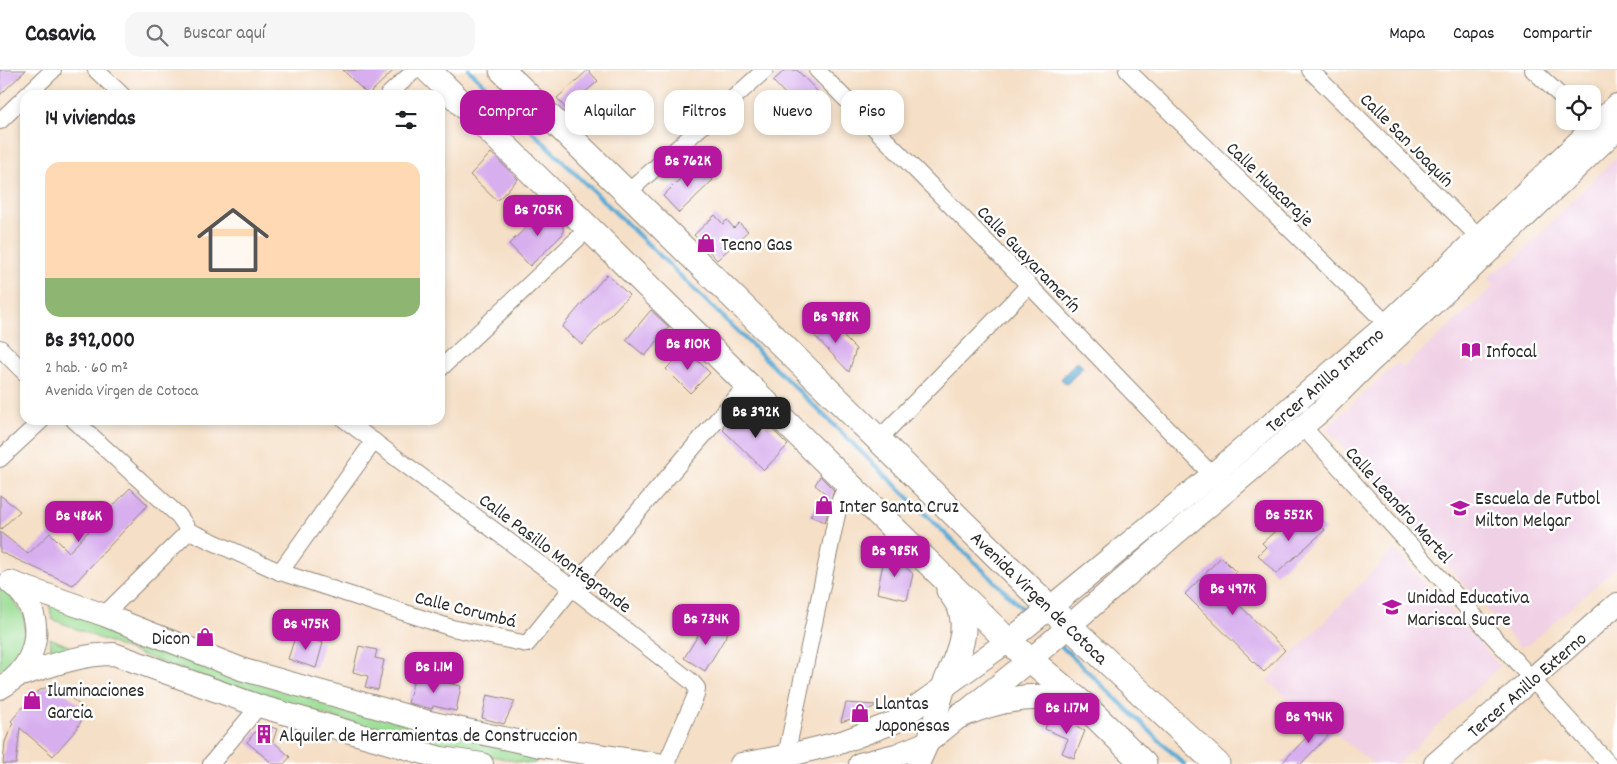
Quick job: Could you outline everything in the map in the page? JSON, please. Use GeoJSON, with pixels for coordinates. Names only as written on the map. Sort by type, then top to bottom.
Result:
{"type":"FeatureCollection","features":[{"type":"Feature","properties":{"kind":"main road"},"geometry":{"type":"LineString","coordinates":[[428,70],[849,485],[1144,764]]}},
{"type":"Feature","properties":{"kind":"main road","name":"Avenida Virgen de Cotoca"},"geometry":{"type":"LineString","coordinates":[[502,70],[1048,610],[1217,764]]}},
{"type":"Feature","properties":{"kind":"main road","name":"Tercer Anillo Interno"},"geometry":{"type":"LineString","coordinates":[[741,764],[786,756],[842,742],[895,722],[1012,638],[1212,475],[1387,324],[1478,236],[1608,118]]}},
{"type":"Feature","properties":{"kind":"main road","name":"Tercer Anillo Interno"},"geometry":{"type":"LineString","coordinates":[[928,742],[1033,657],[1303,427],[1474,266],[1608,118]]}},
{"type":"Feature","properties":{"kind":"main road"},"geometry":{"type":"LineString","coordinates":[[1368,364],[1403,319],[1476,249],[1479,245],[1478,236]]}},
{"type":"Feature","properties":{"kind":"main road"},"geometry":{"type":"LineString","coordinates":[[1303,427],[1300,417],[1304,411],[1362,358],[1384,332],[1387,324]]}},
{"type":"Feature","properties":{"kind":"main road"},"geometry":{"type":"LineString","coordinates":[[1133,570],[1142,552],[1150,542],[1214,488],[1216,484],[1212,475]]}},
{"type":"Feature","properties":{"kind":"main road"},"geometry":{"type":"LineString","coordinates":[[918,764],[928,742],[945,685],[962,641],[964,625],[960,607],[938,571]]}},
{"type":"Feature","properties":{"kind":"main road"},"geometry":{"type":"LineString","coordinates":[[5,579],[104,615],[244,670],[541,755],[658,764]]}},
{"type":"Feature","properties":{"kind":"main road"},"geometry":{"type":"LineString","coordinates":[[5,579],[29,603],[36,624],[33,652],[27,665],[6,688]]}},
{"type":"Feature","properties":{"kind":"main road","name":"Tercer Anillo Externo"},"geometry":{"type":"LineString","coordinates":[[1435,764],[1617,604]]}},
{"type":"Feature","properties":{"kind":"main road"},"geometry":{"type":"LineString","coordinates":[[6,688],[75,658],[97,654],[114,654],[259,706],[439,761],[482,764]]}},
{"type":"Feature","properties":{"kind":"main road"},"geometry":{"type":"LineString","coordinates":[[961,715],[983,705],[1020,698],[1052,698],[1084,706]]}},
{"type":"Feature","properties":{"kind":"main road"},"geometry":{"type":"LineString","coordinates":[[860,764],[896,754],[928,742]]}},
{"type":"Feature","properties":{"kind":"street"},"geometry":{"type":"LineString","coordinates":[[32,90],[53,70]]}},
{"type":"Feature","properties":{"kind":"street"},"geometry":{"type":"LineString","coordinates":[[96,70],[117,90]]}},
{"type":"Feature","properties":{"kind":"street"},"geometry":{"type":"LineString","coordinates":[[393,90],[415,70]]}},
{"type":"Feature","properties":{"kind":"street"},"geometry":{"type":"LineString","coordinates":[[627,193],[765,70]]}},
{"type":"Feature","properties":{"kind":"street","name":"Calle Guayaramerín"},"geometry":{"type":"LineString","coordinates":[[817,70],[1029,285],[1212,475]]}},
{"type":"Feature","properties":{"kind":"street","name":"Calle Huacaraje"},"geometry":{"type":"LineString","coordinates":[[1127,70],[1387,324]]}},
{"type":"Feature","properties":{"kind":"street","name":"Calle San Joaquín"},"geometry":{"type":"LineString","coordinates":[[1310,70],[1478,236]]}},
{"type":"Feature","properties":{"kind":"street"},"geometry":{"type":"LineString","coordinates":[[1533,70],[1556,92]]}},
{"type":"Feature","properties":{"kind":"street"},"geometry":{"type":"LineString","coordinates":[[0,121],[20,102]]}},
{"type":"Feature","properties":{"kind":"street"},"geometry":{"type":"LineString","coordinates":[[445,364],[589,228]]}},
{"type":"Feature","properties":{"kind":"street"},"geometry":{"type":"LineString","coordinates":[[878,440],[1029,285]]}},
{"type":"Feature","properties":{"kind":"street"},"geometry":{"type":"LineString","coordinates":[[0,348],[20,368]]}},
{"type":"Feature","properties":{"kind":"street","name":"Calle Corumbá"},"geometry":{"type":"LineString","coordinates":[[79,425],[179,516],[189,531],[280,572],[452,628],[527,644],[572,588],[748,384]]}},
{"type":"Feature","properties":{"kind":"street"},"geometry":{"type":"LineString","coordinates":[[0,459],[37,425]]}},
{"type":"Feature","properties":{"kind":"street","name":"Calle Pasillo Montegrande"},"geometry":{"type":"LineString","coordinates":[[353,425],[572,588],[692,682],[697,688],[696,695],[666,764]]}},
{"type":"Feature","properties":{"kind":"street","name":"Calle Leandro Martel"},"geometry":{"type":"LineString","coordinates":[[1303,427],[1609,764]]}},
{"type":"Feature","properties":{"kind":"street"},"geometry":{"type":"LineString","coordinates":[[280,572],[374,441]]}},
{"type":"Feature","properties":{"kind":"street"},"geometry":{"type":"LineString","coordinates":[[786,756],[840,500],[849,485]]}},
{"type":"Feature","properties":{"kind":"street"},"geometry":{"type":"LineString","coordinates":[[104,615],[189,531]]}},
{"type":"Feature","properties":{"kind":"street"},"geometry":{"type":"LineString","coordinates":[[211,764],[259,706]]}},
{"type":"Feature","properties":{"kind":"shaded area","name":"Infocal"},"geometry":{"type":"Polygon","coordinates":[[[1617,156],[1617,567],[1529,644],[1520,647],[1326,428],[1398,363],[1403,368],[1494,286],[1487,278],[1503,266],[1511,263],[1617,156]]]}},
{"type":"Feature","properties":{"kind":"shaded area","name":"Unidad Educativa Mariscal Sucre"},"geometry":{"type":"Polygon","coordinates":[[[1394,549],[1500,666],[1397,764],[1374,764],[1267,681],[1394,549]]]}},
{"type":"Feature","properties":{"kind":"green space"},"geometry":{"type":"Polygon","coordinates":[[[0,586],[3,587],[25,616],[24,652],[0,677],[0,586]]]}},
{"type":"Feature","properties":{"kind":"green space"},"geometry":{"type":"Polygon","coordinates":[[[49,603],[537,755],[537,759],[535,763],[530,764],[428,743],[251,695],[126,649],[52,619],[49,603]]]}},
{"type":"Feature","properties":{"kind":"green space"},"geometry":{"type":"Polygon","coordinates":[[[50,638],[75,649],[47,658],[51,646],[50,638]]]}},
{"type":"Feature","properties":{"kind":"water"},"geometry":{"type":"Polygon","coordinates":[[[1077,361],[1083,367],[1067,384],[1061,379],[1077,361]]]}},
{"type":"Feature","properties":{"kind":"building"},"geometry":{"type":"Polygon","coordinates":[[[0,70],[26,70],[0,95],[0,70]]]}},
{"type":"Feature","properties":{"kind":"building"},"geometry":{"type":"Polygon","coordinates":[[[343,70],[394,70],[373,90],[363,90],[343,70]]]}},
{"type":"Feature","properties":{"kind":"building"},"geometry":{"type":"Polygon","coordinates":[[[588,70],[598,81],[588,90],[566,90],[588,70]]]}},
{"type":"Feature","properties":{"kind":"building"},"geometry":{"type":"Polygon","coordinates":[[[785,70],[797,70],[816,90],[781,90],[773,81],[785,70]]]}},
{"type":"Feature","properties":{"kind":"building"},"geometry":{"type":"Polygon","coordinates":[[[565,91],[565,108],[557,98],[565,91]]]}},
{"type":"Feature","properties":{"kind":"building"},"geometry":{"type":"Polygon","coordinates":[[[491,153],[518,179],[497,201],[470,175],[491,153]]]}},
{"type":"Feature","properties":{"kind":"building"},"geometry":{"type":"Polygon","coordinates":[[[696,163],[713,180],[679,213],[663,196],[696,163]]]}},
{"type":"Feature","properties":{"kind":"building"},"geometry":{"type":"Polygon","coordinates":[[[546,208],[563,226],[563,234],[530,266],[509,244],[546,208]]]}},
{"type":"Feature","properties":{"kind":"building"},"geometry":{"type":"Polygon","coordinates":[[[715,215],[723,224],[727,220],[734,228],[739,223],[748,231],[717,260],[694,235],[715,215]]]}},
{"type":"Feature","properties":{"kind":"building"},"geometry":{"type":"Polygon","coordinates":[[[607,274],[629,295],[582,345],[562,327],[607,274]]]}},
{"type":"Feature","properties":{"kind":"building"},"geometry":{"type":"Polygon","coordinates":[[[651,310],[669,327],[645,356],[626,340],[651,310]]]}},
{"type":"Feature","properties":{"kind":"building"},"geometry":{"type":"Polygon","coordinates":[[[826,319],[856,349],[849,372],[812,333],[826,319]]]}},
{"type":"Feature","properties":{"kind":"building"},"geometry":{"type":"Polygon","coordinates":[[[686,349],[710,373],[690,393],[666,369],[686,349]]]}},
{"type":"Feature","properties":{"kind":"building"},"geometry":{"type":"Polygon","coordinates":[[[745,408],[764,428],[767,424],[788,445],[764,470],[723,430],[745,408]]]}},
{"type":"Feature","properties":{"kind":"building","name":"Inter Santa Cruz"},"geometry":{"type":"Polygon","coordinates":[[[820,476],[834,490],[825,522],[810,516],[825,493],[815,485],[820,476]]]}},
{"type":"Feature","properties":{"kind":"building"},"geometry":{"type":"Polygon","coordinates":[[[130,488],[148,505],[73,585],[0,552],[0,532],[28,554],[50,533],[69,552],[130,488]]]}},
{"type":"Feature","properties":{"kind":"building"},"geometry":{"type":"Polygon","coordinates":[[[0,495],[20,511],[0,530],[0,495]]]}},
{"type":"Feature","properties":{"kind":"building"},"geometry":{"type":"Polygon","coordinates":[[[1309,513],[1325,530],[1276,574],[1258,555],[1266,547],[1262,543],[1286,521],[1293,528],[1309,513]]]}},
{"type":"Feature","properties":{"kind":"building"},"geometry":{"type":"Polygon","coordinates":[[[886,549],[913,574],[907,600],[877,593],[886,549]]]}},
{"type":"Feature","properties":{"kind":"building"},"geometry":{"type":"Polygon","coordinates":[[[1221,557],[1236,572],[1221,587],[1285,650],[1264,672],[1185,594],[1221,557]]]}},
{"type":"Feature","properties":{"kind":"building"},"geometry":{"type":"Polygon","coordinates":[[[707,621],[728,633],[705,671],[684,658],[707,621]]]}},
{"type":"Feature","properties":{"kind":"building"},"geometry":{"type":"Polygon","coordinates":[[[296,634],[323,643],[316,668],[288,659],[296,634]]]}},
{"type":"Feature","properties":{"kind":"building"},"geometry":{"type":"Polygon","coordinates":[[[359,646],[377,650],[375,658],[384,660],[378,690],[365,687],[368,676],[353,672],[359,646]]]}},
{"type":"Feature","properties":{"kind":"building"},"geometry":{"type":"Polygon","coordinates":[[[415,674],[461,686],[456,711],[433,706],[432,709],[408,703],[415,674]]]}},
{"type":"Feature","properties":{"kind":"building"},"geometry":{"type":"Polygon","coordinates":[[[54,684],[87,711],[76,730],[53,756],[20,728],[16,764],[3,764],[5,742],[13,723],[11,721],[36,692],[54,684]]]}},
{"type":"Feature","properties":{"kind":"building"},"geometry":{"type":"Polygon","coordinates":[[[487,695],[515,701],[504,724],[482,718],[487,695]]]}},
{"type":"Feature","properties":{"kind":"building"},"geometry":{"type":"Polygon","coordinates":[[[846,703],[877,705],[854,718],[841,722],[846,703]]]}},
{"type":"Feature","properties":{"kind":"building"},"geometry":{"type":"Polygon","coordinates":[[[1050,716],[1085,731],[1074,758],[1062,753],[1068,739],[1045,729],[1050,716]]]}},
{"type":"Feature","properties":{"kind":"building"},"geometry":{"type":"Polygon","coordinates":[[[1323,720],[1333,730],[1301,764],[1281,764],[1323,720]]]}},
{"type":"Feature","properties":{"kind":"building"},"geometry":{"type":"Polygon","coordinates":[[[265,725],[277,729],[273,741],[290,757],[284,764],[273,764],[247,742],[256,731],[265,725]]]}},
{"type":"Feature","properties":{"kind":"waterway"},"geometry":{"type":"LineString","coordinates":[[469,70],[1029,615]]}},
{"type":"Feature","properties":{"kind":"waterway"},"geometry":{"type":"LineString","coordinates":[[1058,643],[1184,764]]}},
{"type":"Feature","properties":{"kind":"place","name":"Tecno Gas"},"geometry":{"type":"Point","coordinates":[706,243]}},
{"type":"Feature","properties":{"kind":"place","name":"Infocal"},"geometry":{"type":"Point","coordinates":[1471,350]}},
{"type":"Feature","properties":{"kind":"place","name":"Inter Santa Cruz"},"geometry":{"type":"Point","coordinates":[824,505]}},
{"type":"Feature","properties":{"kind":"place","name":"Escuela de Futbol Milton Melgar"},"geometry":{"type":"Point","coordinates":[1460,508]}},
{"type":"Feature","properties":{"kind":"place","name":"Unidad Educativa Mariscal Sucre"},"geometry":{"type":"Point","coordinates":[1392,607]}},
{"type":"Feature","properties":{"kind":"place","name":"Dicon"},"geometry":{"type":"Point","coordinates":[205,637]}},
{"type":"Feature","properties":{"kind":"place","name":"Iluminaciones Garcia"},"geometry":{"type":"Point","coordinates":[32,700]}},
{"type":"Feature","properties":{"kind":"place","name":"Llantas Japonesas"},"geometry":{"type":"Point","coordinates":[860,713]}},
{"type":"Feature","properties":{"kind":"place","name":"Alquiler de Herramientas de Construccion"},"geometry":{"type":"Point","coordinates":[264,734]}}]}
